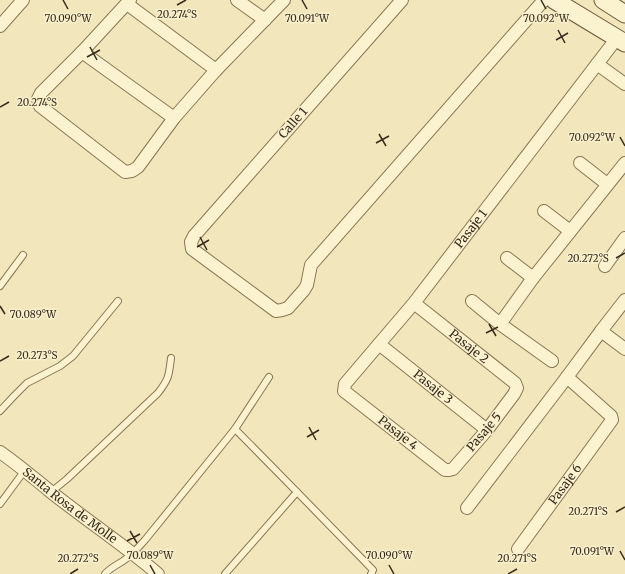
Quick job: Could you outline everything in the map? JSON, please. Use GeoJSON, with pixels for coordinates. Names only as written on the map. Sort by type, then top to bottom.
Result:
{"type":"FeatureCollection","features":[{"type":"Feature","properties":{"kind":"street"},"geometry":{"type":"LineString","coordinates":[[0,25],[22,0]]}},
{"type":"Feature","properties":{"kind":"street"},"geometry":{"type":"LineString","coordinates":[[237,0],[265,20]]}},
{"type":"Feature","properties":{"kind":"street"},"geometry":{"type":"LineString","coordinates":[[216,70],[128,2],[82,52],[41,93],[38,99],[40,106],[125,172],[132,171],[138,167],[174,118],[216,70],[284,0]]}},
{"type":"Feature","properties":{"kind":"street","name":"Calle 1"},"geometry":{"type":"LineString","coordinates":[[402,0],[194,236],[191,242],[192,249],[276,311],[288,308],[304,290],[307,285],[311,265],[544,0]]}},
{"type":"Feature","properties":{"kind":"street"},"geometry":{"type":"LineString","coordinates":[[554,0],[621,40]]}},
{"type":"Feature","properties":{"kind":"street"},"geometry":{"type":"LineString","coordinates":[[603,0],[625,14]]}},
{"type":"Feature","properties":{"kind":"street","name":"Pasaje 1"},"geometry":{"type":"LineString","coordinates":[[344,391],[345,384],[414,303],[597,64],[621,40]]}},
{"type":"Feature","properties":{"kind":"street"},"geometry":{"type":"LineString","coordinates":[[82,52],[174,118]]}},
{"type":"Feature","properties":{"kind":"street"},"geometry":{"type":"LineString","coordinates":[[597,64],[625,84]]}},
{"type":"Feature","properties":{"kind":"street"},"geometry":{"type":"LineString","coordinates":[[580,163],[608,184]]}},
{"type":"Feature","properties":{"kind":"street"},"geometry":{"type":"LineString","coordinates":[[500,324],[533,278],[625,163]]}},
{"type":"Feature","properties":{"kind":"street"},"geometry":{"type":"LineString","coordinates":[[544,211],[570,231]]}},
{"type":"Feature","properties":{"kind":"street"},"geometry":{"type":"LineString","coordinates":[[605,266],[625,238]]}},
{"type":"Feature","properties":{"kind":"street"},"geometry":{"type":"LineString","coordinates":[[507,258],[533,278]]}},
{"type":"Feature","properties":{"kind":"street"},"geometry":{"type":"LineString","coordinates":[[467,508],[625,300]]}},
{"type":"Feature","properties":{"kind":"street"},"geometry":{"type":"LineString","coordinates":[[472,301],[500,324],[552,361]]}},
{"type":"Feature","properties":{"kind":"street","name":"Pasaje 2"},"geometry":{"type":"LineString","coordinates":[[414,303],[515,383],[517,388],[514,394]]}},
{"type":"Feature","properties":{"kind":"street"},"geometry":{"type":"LineString","coordinates":[[601,331],[625,349]]}},
{"type":"Feature","properties":{"kind":"street","name":"Pasaje 3"},"geometry":{"type":"LineString","coordinates":[[379,344],[487,430]]}},
{"type":"Feature","properties":{"kind":"street","name":"Pasaje 6"},"geometry":{"type":"LineString","coordinates":[[518,549],[612,420],[611,416],[567,377]]}},
{"type":"Feature","properties":{"kind":"street","name":"Pasaje 4"},"geometry":{"type":"LineString","coordinates":[[344,391],[445,470],[453,469]]}},
{"type":"Feature","properties":{"kind":"street","name":"Pasaje 5"},"geometry":{"type":"LineString","coordinates":[[453,469],[487,430],[514,394]]}},
{"type":"Feature","properties":{"kind":"street","name":"Santa Rosa de Molle"},"geometry":{"type":"LineString","coordinates":[[0,452],[133,553],[158,574]]}},
{"type":"Feature","properties":{"kind":"lane"},"geometry":{"type":"LineString","coordinates":[[0,286],[23,255]]}},
{"type":"Feature","properties":{"kind":"lane"},"geometry":{"type":"LineString","coordinates":[[0,411],[27,384],[60,366],[73,356],[118,301]]}},
{"type":"Feature","properties":{"kind":"lane"},"geometry":{"type":"LineString","coordinates":[[51,492],[67,479],[166,384],[169,376],[170,358]]}},
{"type":"Feature","properties":{"kind":"lane"},"geometry":{"type":"LineString","coordinates":[[105,574],[112,567],[133,553],[145,540],[235,429],[269,377]]}},
{"type":"Feature","properties":{"kind":"lane"},"geometry":{"type":"LineString","coordinates":[[235,429],[373,573]]}},
{"type":"Feature","properties":{"kind":"lane"},"geometry":{"type":"LineString","coordinates":[[0,504],[25,470]]}},
{"type":"Feature","properties":{"kind":"lane"},"geometry":{"type":"LineString","coordinates":[[225,574],[297,492]]}}]}
